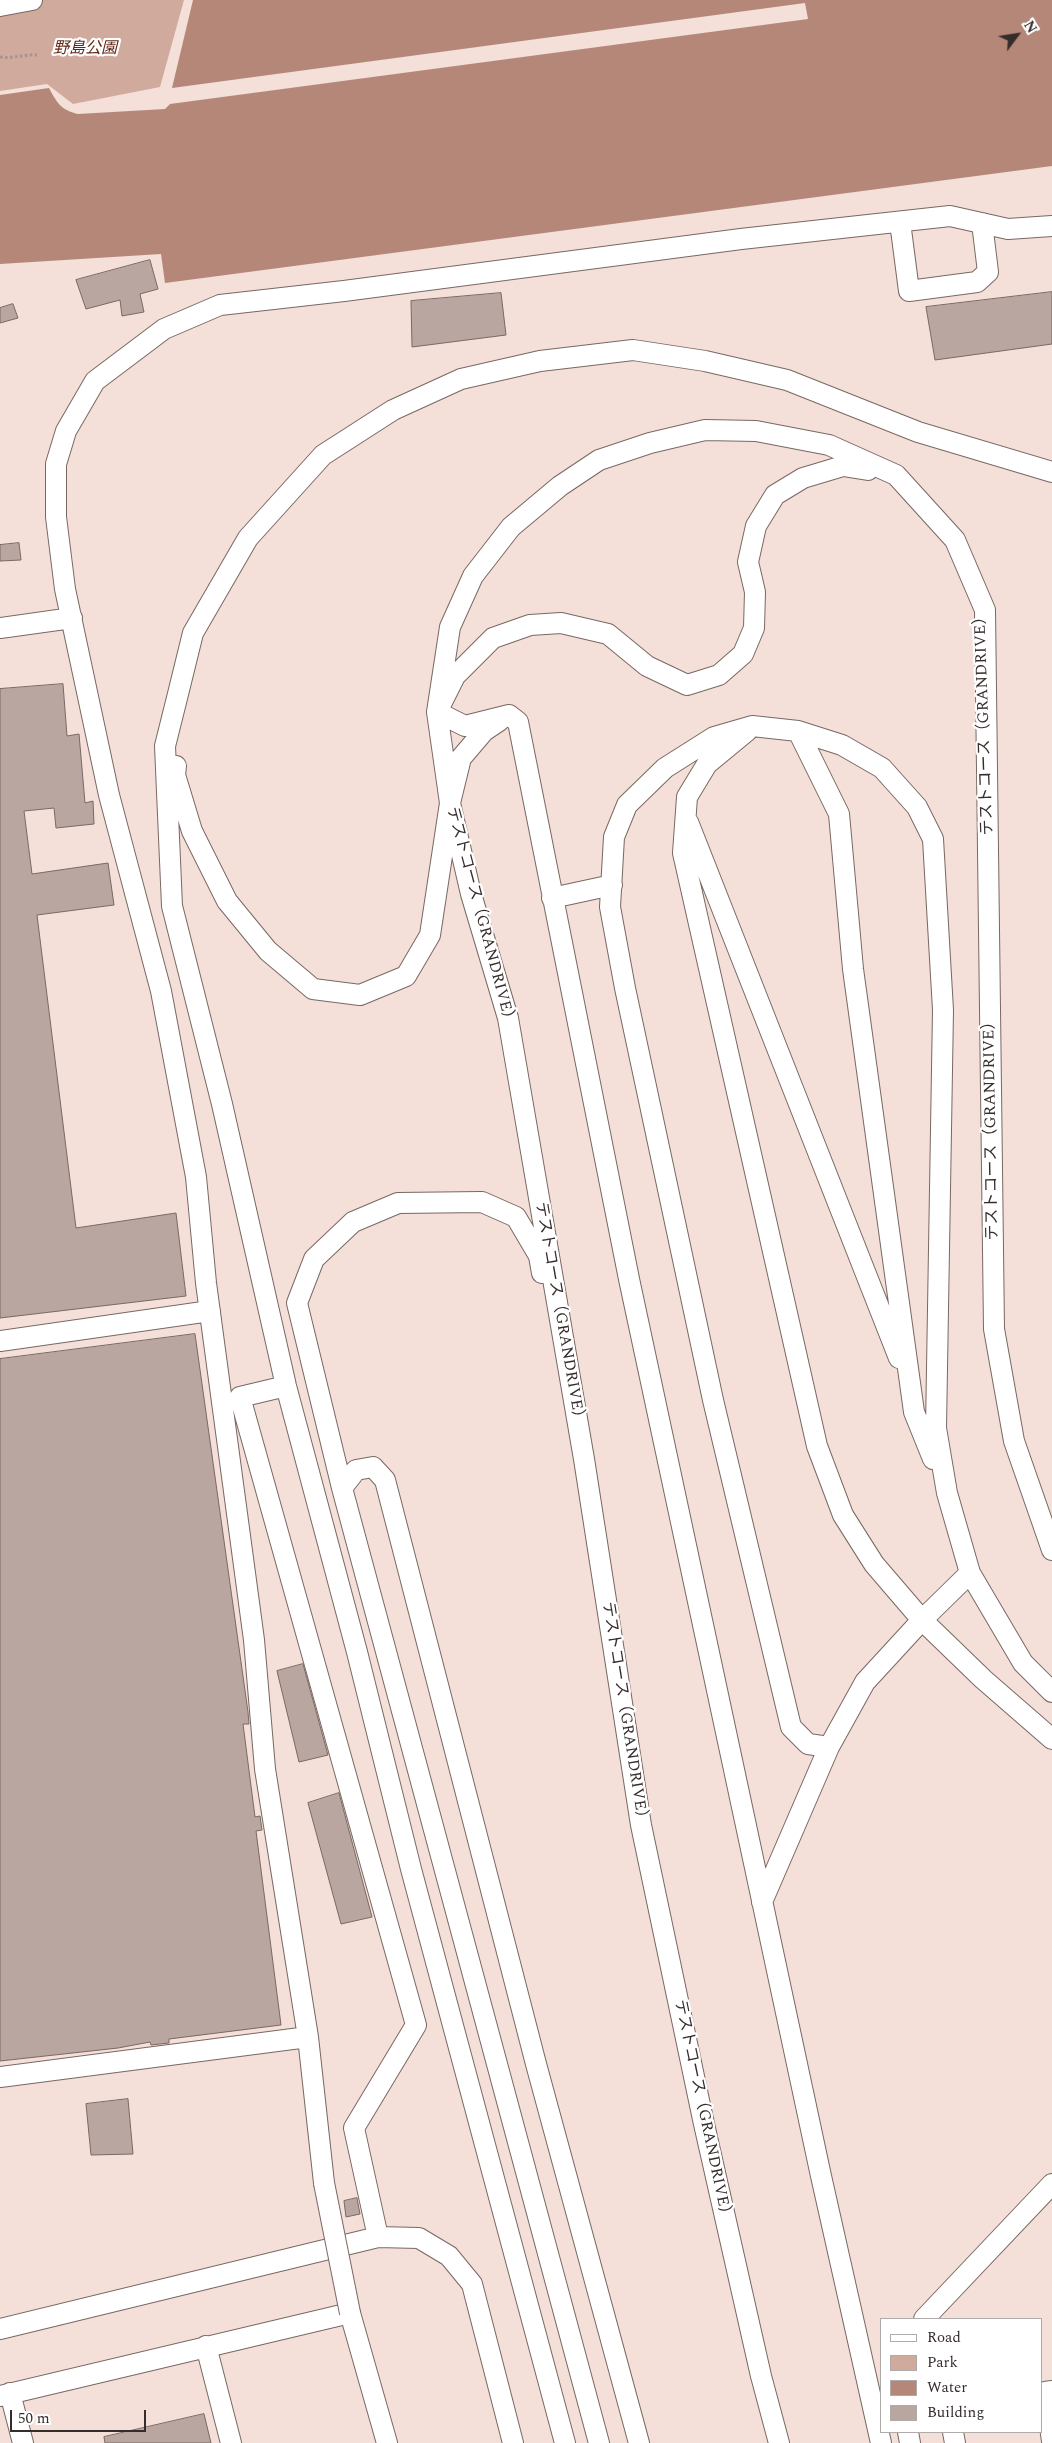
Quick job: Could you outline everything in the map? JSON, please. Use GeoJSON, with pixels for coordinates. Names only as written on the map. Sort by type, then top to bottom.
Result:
{"type":"FeatureCollection","features":[{"type":"Feature","properties":{"kind":"street"},"geometry":{"type":"LineString","coordinates":[[0,6],[32,0]]}},
{"type":"Feature","properties":{"kind":"street"},"geometry":{"type":"LineString","coordinates":[[387,2443],[350,2312],[324,2183],[308,2037],[265,1769],[254,1640],[210,1311],[196,1177],[161,991],[109,795],[65,589],[56,517],[56,464],[66,431],[94,381],[164,329],[220,305],[344,291],[741,239],[950,216],[1008,229],[1052,226]]}},
{"type":"Feature","properties":{"kind":"street"},"geometry":{"type":"LineString","coordinates":[[900,222],[909,291],[977,282],[988,272],[982,224]]}},
{"type":"Feature","properties":{"kind":"street"},"geometry":{"type":"LineString","coordinates":[[564,2443],[411,1869],[357,1652],[286,1386],[222,1104],[172,906],[165,746],[193,633],[248,538],[323,455],[393,410],[461,379],[540,361],[632,350],[705,361],[787,380],[918,432],[1052,472]]}},
{"type":"Feature","properties":{"kind":"street","name":"テストコース（GRANDRIVE）"},"geometry":{"type":"LineString","coordinates":[[779,2443],[761,2376],[641,1825],[584,1459],[508,1018],[471,894],[450,803],[436,712],[450,627],[473,576],[511,527],[560,486],[598,460],[705,430],[756,431],[829,445],[896,475],[955,540],[985,610],[994,1329],[1014,1441],[1052,1550]]}},
{"type":"Feature","properties":{"kind":"street"},"geometry":{"type":"LineString","coordinates":[[509,715],[465,726],[436,712],[455,676],[494,638],[530,625],[561,623],[608,634],[647,666],[687,685],[719,675],[743,654],[754,628],[754,592],[748,562],[756,526],[775,495],[803,478],[843,466],[896,475]]}},
{"type":"Feature","properties":{"kind":"street"},"geometry":{"type":"LineString","coordinates":[[0,628],[72,618]]}},
{"type":"Feature","properties":{"kind":"street"},"geometry":{"type":"LineString","coordinates":[[178,694],[176,775],[192,831],[227,901],[268,951],[313,988],[360,995],[406,976],[430,935],[450,803],[461,758],[484,731],[509,715]]}},
{"type":"Feature","properties":{"kind":"street"},"geometry":{"type":"LineString","coordinates":[[509,715],[518,722],[631,1289],[762,1902],[881,2443]]}},
{"type":"Feature","properties":{"kind":"street"},"geometry":{"type":"LineString","coordinates":[[752,726],[707,764],[687,797],[683,853],[817,1446],[843,1515],[874,1564],[922,1620],[984,1679],[1052,1739]]}},
{"type":"Feature","properties":{"kind":"street"},"geometry":{"type":"LineString","coordinates":[[829,1747],[808,1744],[791,1727],[713,1400],[650,1097],[625,988],[610,907],[614,837],[627,805],[665,768],[714,737],[752,726],[798,731],[842,745],[882,768],[917,807],[933,839],[943,1010],[936,1428],[947,1493]]}},
{"type":"Feature","properties":{"kind":"street"},"geometry":{"type":"LineString","coordinates":[[798,731],[839,814],[853,969],[914,1412],[947,1493],[970,1573],[1023,1663],[1052,1692]]}},
{"type":"Feature","properties":{"kind":"street"},"geometry":{"type":"LineString","coordinates":[[686,817],[910,1388]]}},
{"type":"Feature","properties":{"kind":"street"},"geometry":{"type":"LineString","coordinates":[[552,898],[612,885]]}},
{"type":"Feature","properties":{"kind":"street"},"geometry":{"type":"LineString","coordinates":[[584,1459],[538,1256],[516,1216],[482,1202],[398,1203],[353,1222],[314,1258],[297,1302],[342,1488],[599,2443]]}},
{"type":"Feature","properties":{"kind":"street"},"geometry":{"type":"LineString","coordinates":[[0,1341],[210,1311]]}},
{"type":"Feature","properties":{"kind":"street"},"geometry":{"type":"LineString","coordinates":[[286,1386],[240,1397],[416,2025],[354,2128],[378,2237]]}},
{"type":"Feature","properties":{"kind":"street"},"geometry":{"type":"LineString","coordinates":[[342,1488],[356,1470],[373,1467],[385,1480],[536,2064],[639,2443]]}},
{"type":"Feature","properties":{"kind":"street"},"geometry":{"type":"LineString","coordinates":[[762,1902],[829,1747],[865,1682],[922,1620],[970,1573]]}},
{"type":"Feature","properties":{"kind":"street"},"geometry":{"type":"LineString","coordinates":[[0,2077],[308,2037]]}},
{"type":"Feature","properties":{"kind":"street"},"geometry":{"type":"LineString","coordinates":[[925,2318],[1052,2184]]}},
{"type":"Feature","properties":{"kind":"street"},"geometry":{"type":"LineString","coordinates":[[0,2329],[378,2237],[419,2238],[449,2256],[472,2284],[513,2443]]}},
{"type":"Feature","properties":{"kind":"street"},"geometry":{"type":"LineString","coordinates":[[23,2443],[5,2394],[350,2312]]}},
{"type":"Feature","properties":{"kind":"street"},"geometry":{"type":"LineString","coordinates":[[206,2346],[231,2443]]}},
{"type":"Feature","properties":{"kind":"street"},"geometry":{"type":"LineString","coordinates":[[1052,2392],[1045,2392],[1052,2442]]}},
{"type":"Feature","properties":{"kind":"path"},"geometry":{"type":"LineString","coordinates":[[0,57],[10,58],[26,54],[37,55]]}},
{"type":"Feature","properties":{"kind":"green space","name":"野島公園"},"geometry":{"type":"Polygon","coordinates":[[[0,0],[184,0],[160,87],[73,104],[47,84],[0,91],[0,0]]]}},
{"type":"Feature","properties":{"kind":"water"},"geometry":{"type":"Polygon","coordinates":[[[193,0],[1052,0],[1052,166],[165,283],[161,254],[0,264],[0,95],[49,88],[60,105],[78,114],[165,109],[170,104],[808,19],[805,3],[172,88],[193,0]]]}},
{"type":"Feature","properties":{"kind":"building"},"geometry":{"type":"Polygon","coordinates":[[[150,260],[158,289],[140,294],[144,312],[122,316],[120,300],[86,309],[76,280],[150,260]]]}},
{"type":"Feature","properties":{"kind":"building"},"geometry":{"type":"Polygon","coordinates":[[[1052,292],[1052,344],[935,360],[926,307],[1052,292]]]}},
{"type":"Feature","properties":{"kind":"building"},"geometry":{"type":"Polygon","coordinates":[[[501,293],[506,335],[412,347],[411,301],[501,293]]]}},
{"type":"Feature","properties":{"kind":"building"},"geometry":{"type":"Polygon","coordinates":[[[13,304],[18,318],[0,323],[0,308],[13,304]]]}},
{"type":"Feature","properties":{"kind":"building"},"geometry":{"type":"Polygon","coordinates":[[[19,543],[21,560],[0,561],[0,545],[19,543]]]}},
{"type":"Feature","properties":{"kind":"building"},"geometry":{"type":"Polygon","coordinates":[[[63,684],[67,736],[79,734],[85,803],[93,801],[94,824],[56,828],[54,808],[24,811],[32,874],[108,863],[114,905],[37,915],[76,1228],[176,1213],[186,1296],[0,1318],[0,689],[63,684]]]}},
{"type":"Feature","properties":{"kind":"building"},"geometry":{"type":"Polygon","coordinates":[[[195,1334],[248,1712],[249,1724],[243,1724],[255,1817],[260,1816],[262,1830],[256,1831],[281,2025],[169,2039],[169,2043],[151,2045],[150,2042],[118,2048],[0,2061],[0,1359],[195,1334]]]}},
{"type":"Feature","properties":{"kind":"building"},"geometry":{"type":"Polygon","coordinates":[[[303,1664],[328,1755],[299,1762],[277,1671],[303,1664]]]}},
{"type":"Feature","properties":{"kind":"building"},"geometry":{"type":"Polygon","coordinates":[[[339,1793],[372,1917],[341,1924],[308,1803],[339,1793]]]}},
{"type":"Feature","properties":{"kind":"building"},"geometry":{"type":"Polygon","coordinates":[[[128,2099],[133,2154],[91,2155],[86,2104],[128,2099]]]}},
{"type":"Feature","properties":{"kind":"building"},"geometry":{"type":"Polygon","coordinates":[[[357,2198],[360,2214],[346,2217],[344,2201],[357,2198]]]}},
{"type":"Feature","properties":{"kind":"building"},"geometry":{"type":"Polygon","coordinates":[[[204,2414],[211,2443],[105,2443],[104,2437],[204,2414]]]}}]}
